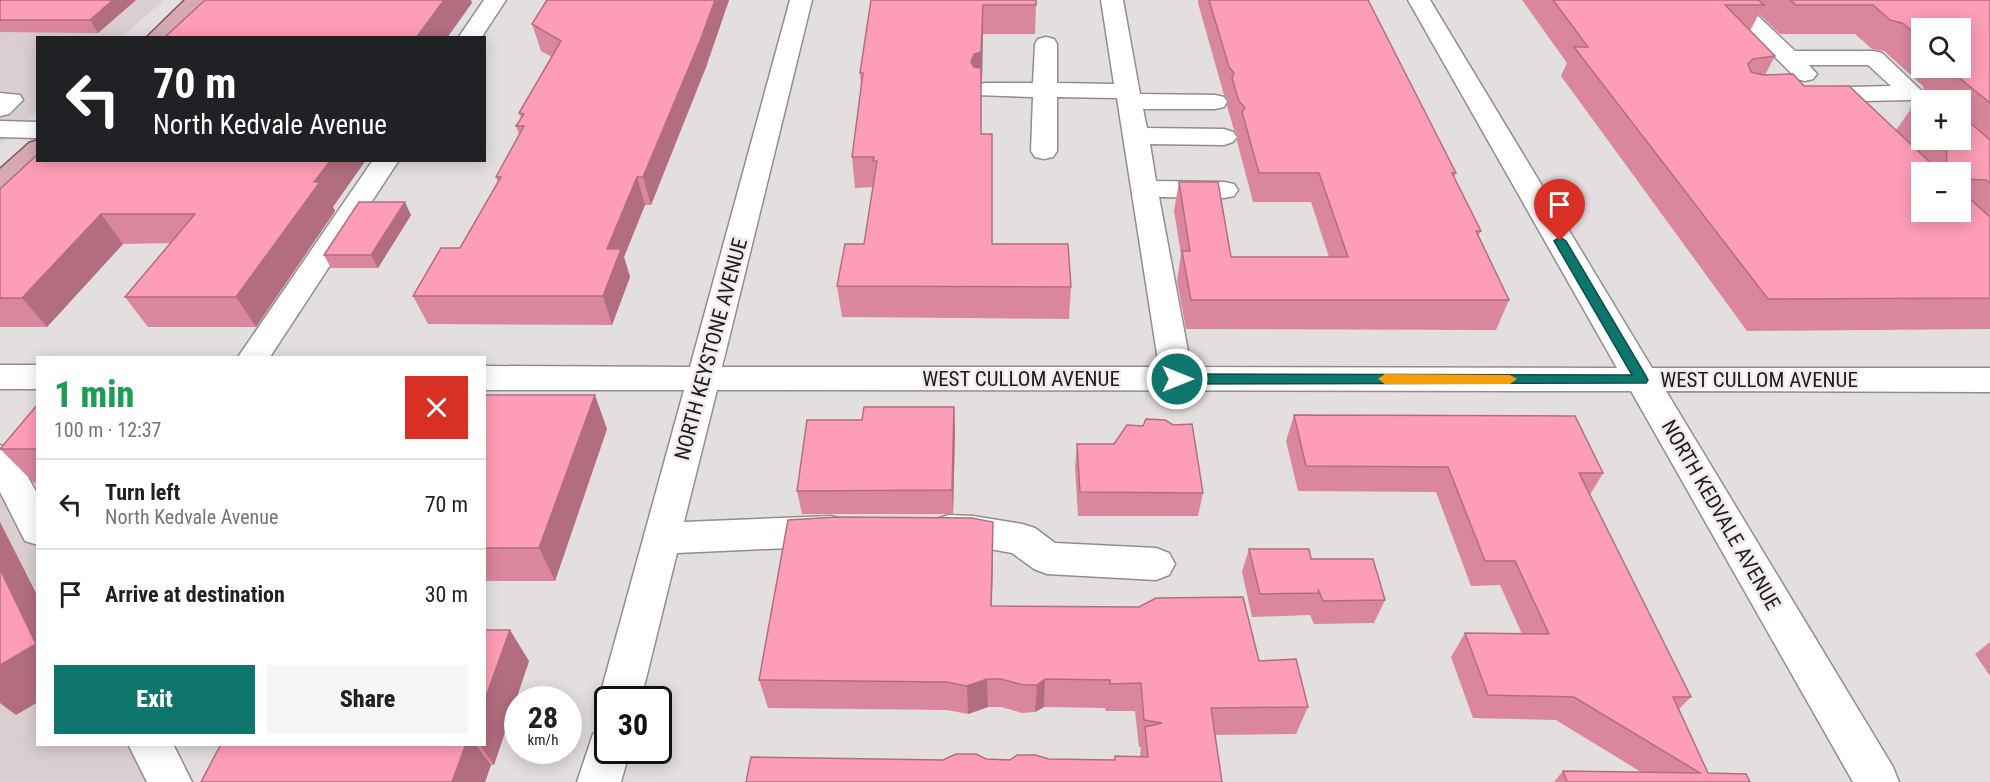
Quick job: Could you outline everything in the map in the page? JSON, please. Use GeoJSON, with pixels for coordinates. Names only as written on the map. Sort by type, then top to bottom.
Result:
{"type":"FeatureCollection","features":[{"type":"Feature","properties":{"kind":"main road"},"geometry":{"type":"LineString","coordinates":[[159,36],[198,0]]}},
{"type":"Feature","properties":{"kind":"main road"},"geometry":{"type":"LineString","coordinates":[[0,183],[36,150]]}},
{"type":"Feature","properties":{"kind":"street"},"geometry":{"type":"LineString","coordinates":[[470,36],[495,0]]}},
{"type":"Feature","properties":{"kind":"street","name":"NORTH KEYSTONE AVENUE"},"geometry":{"type":"LineString","coordinates":[[623,686],[801,0]]}},
{"type":"Feature","properties":{"kind":"street"},"geometry":{"type":"LineString","coordinates":[[1112,0],[1177,379]]}},
{"type":"Feature","properties":{"kind":"street","name":"NORTH KEDVALE AVENUE"},"geometry":{"type":"LineString","coordinates":[[1419,0],[1877,782]]}},
{"type":"Feature","properties":{"kind":"street"},"geometry":{"type":"LineString","coordinates":[[1729,0],[1850,118]]}},
{"type":"Feature","properties":{"kind":"street"},"geometry":{"type":"LineString","coordinates":[[1044,151],[1046,44]]}},
{"type":"Feature","properties":{"kind":"street"},"geometry":{"type":"LineString","coordinates":[[1789,58],[1874,58],[1912,93],[1791,95]]}},
{"type":"Feature","properties":{"kind":"street"},"geometry":{"type":"LineString","coordinates":[[985,90],[1046,90],[1215,102]]}},
{"type":"Feature","properties":{"kind":"street"},"geometry":{"type":"LineString","coordinates":[[0,100],[11,100],[0,109]]}},
{"type":"Feature","properties":{"kind":"street"},"geometry":{"type":"LineString","coordinates":[[0,129],[36,130]]}},
{"type":"Feature","properties":{"kind":"street"},"geometry":{"type":"LineString","coordinates":[[1136,136],[1224,137]]}},
{"type":"Feature","properties":{"kind":"street"},"geometry":{"type":"LineString","coordinates":[[255,356],[385,162]]}},
{"type":"Feature","properties":{"kind":"street"},"geometry":{"type":"LineString","coordinates":[[1144,189],[1224,190]]}},
{"type":"Feature","properties":{"kind":"street"},"geometry":{"type":"LineString","coordinates":[[0,377],[36,378]]}},
{"type":"Feature","properties":{"kind":"street","name":"WEST CULLOM AVENUE"},"geometry":{"type":"LineString","coordinates":[[486,378],[1990,380]]}},
{"type":"Feature","properties":{"kind":"street"},"geometry":{"type":"LineString","coordinates":[[0,458],[36,526]]}},
{"type":"Feature","properties":{"kind":"street"},"geometry":{"type":"LineString","coordinates":[[662,538],[865,530]]}},
{"type":"Feature","properties":{"kind":"street"},"geometry":{"type":"LineString","coordinates":[[913,530],[973,531],[1022,539],[1047,558],[1156,564]]}},
{"type":"Feature","properties":{"kind":"street"},"geometry":{"type":"LineString","coordinates":[[151,746],[170,782]]}},
{"type":"Feature","properties":{"kind":"street"},"geometry":{"type":"LineString","coordinates":[[599,782],[604,764]]}},
{"type":"Feature","properties":{"kind":"shaded area"},"geometry":{"type":"Polygon","coordinates":[[[0,0],[164,0],[122,36],[36,36],[36,112],[0,144],[0,0]]]}},
{"type":"Feature","properties":{"kind":"shaded area"},"geometry":{"type":"Polygon","coordinates":[[[0,474],[36,545],[36,746],[139,746],[157,782],[0,782],[0,474]]]}},
{"type":"Feature","properties":{"kind":"building"},"geometry":{"type":"Polygon","coordinates":[[[0,0],[113,0],[90,20],[0,20],[0,0]]]}},
{"type":"Feature","properties":{"kind":"building"},"geometry":{"type":"Polygon","coordinates":[[[205,0],[444,0],[417,36],[166,36],[205,0]]]}},
{"type":"Feature","properties":{"kind":"building"},"geometry":{"type":"Polygon","coordinates":[[[547,0],[715,0],[643,177],[637,177],[607,249],[621,249],[603,296],[413,296],[441,248],[460,248],[501,177],[496,177],[524,126],[516,126],[524,114],[519,113],[561,41],[532,24],[547,0]]]}},
{"type":"Feature","properties":{"kind":"building"},"geometry":{"type":"Polygon","coordinates":[[[871,0],[1036,0],[1036,5],[983,5],[981,52],[974,54],[971,62],[974,67],[981,68],[981,134],[992,134],[992,244],[1068,244],[1071,287],[837,286],[845,244],[864,244],[877,161],[873,161],[874,157],[852,157],[863,73],[860,73],[871,0]]]}},
{"type":"Feature","properties":{"kind":"building"},"geometry":{"type":"Polygon","coordinates":[[[1209,0],[1368,0],[1456,173],[1452,173],[1481,231],[1476,231],[1509,300],[1191,300],[1182,251],[1190,251],[1179,182],[1218,182],[1231,257],[1348,257],[1319,173],[1259,173],[1242,112],[1245,108],[1239,101],[1232,78],[1234,73],[1229,67],[1209,0]]]}},
{"type":"Feature","properties":{"kind":"building"},"geometry":{"type":"Polygon","coordinates":[[[1553,0],[1758,0],[1764,5],[1725,5],[1775,56],[1753,59],[1748,64],[1751,72],[1763,75],[1793,74],[1804,86],[1849,86],[1911,144],[1911,150],[1917,150],[1930,162],[1911,162],[1911,222],[1971,222],[1971,200],[1990,217],[1990,298],[1768,299],[1574,47],[1588,47],[1553,0]]]}},
{"type":"Feature","properties":{"kind":"building"},"geometry":{"type":"Polygon","coordinates":[[[1790,0],[1990,0],[1990,103],[1959,78],[1971,78],[1971,18],[1911,18],[1911,30],[1902,23],[1890,20],[1873,5],[1796,5],[1790,0]]]}},
{"type":"Feature","properties":{"kind":"building"},"geometry":{"type":"Polygon","coordinates":[[[1971,124],[1990,140],[1990,183],[1986,180],[1971,179],[1971,162],[1947,162],[1946,150],[1971,150],[1971,124]]]}},
{"type":"Feature","properties":{"kind":"building"},"geometry":{"type":"Polygon","coordinates":[[[36,156],[36,162],[329,162],[314,182],[320,182],[236,297],[125,297],[195,214],[101,214],[22,298],[0,298],[0,189],[36,156]]]}},
{"type":"Feature","properties":{"kind":"building"},"geometry":{"type":"Polygon","coordinates":[[[359,202],[405,202],[371,255],[324,255],[359,202]]]}},
{"type":"Feature","properties":{"kind":"building"},"geometry":{"type":"Polygon","coordinates":[[[486,395],[595,395],[539,548],[486,548],[486,395]]]}},
{"type":"Feature","properties":{"kind":"building"},"geometry":{"type":"Polygon","coordinates":[[[36,406],[36,449],[0,449],[36,406]]]}},
{"type":"Feature","properties":{"kind":"building"},"geometry":{"type":"Polygon","coordinates":[[[864,407],[954,407],[952,490],[797,491],[807,420],[862,420],[864,407]]]}},
{"type":"Feature","properties":{"kind":"building"},"geometry":{"type":"Polygon","coordinates":[[[1294,415],[1575,416],[1603,473],[1579,473],[1691,697],[1673,697],[1708,773],[1746,774],[1750,782],[1567,782],[1563,771],[1700,773],[1574,697],[1488,695],[1465,633],[1549,634],[1515,561],[1485,561],[1448,467],[1306,466],[1294,415]]]}},
{"type":"Feature","properties":{"kind":"building"},"geometry":{"type":"Polygon","coordinates":[[[1146,419],[1165,420],[1173,425],[1192,424],[1203,493],[1080,492],[1077,444],[1114,444],[1127,425],[1143,426],[1146,419]]]}},
{"type":"Feature","properties":{"kind":"building"},"geometry":{"type":"Polygon","coordinates":[[[836,517],[972,518],[993,522],[991,606],[1139,607],[1156,598],[1243,597],[1259,661],[1296,659],[1308,707],[1211,708],[1222,782],[746,782],[751,757],[943,760],[956,754],[976,754],[986,759],[1010,760],[1017,755],[1035,755],[1049,759],[1115,760],[1115,756],[1148,757],[1145,727],[1162,723],[1144,720],[1141,683],[1110,684],[1110,680],[1045,679],[1037,685],[1023,685],[1001,679],[987,679],[967,686],[946,682],[759,680],[788,520],[836,517]]]}},
{"type":"Feature","properties":{"kind":"building"},"geometry":{"type":"Polygon","coordinates":[[[1249,549],[1309,549],[1311,559],[1373,559],[1385,600],[1323,601],[1318,589],[1319,593],[1260,594],[1249,549]]]}},
{"type":"Feature","properties":{"kind":"building"},"geometry":{"type":"Polygon","coordinates":[[[0,569],[36,644],[0,665],[0,569]]]}},
{"type":"Feature","properties":{"kind":"building"},"geometry":{"type":"Polygon","coordinates":[[[486,630],[510,630],[486,696],[486,630]]]}},
{"type":"Feature","properties":{"kind":"building"},"geometry":{"type":"Polygon","coordinates":[[[220,746],[465,746],[452,782],[201,782],[220,746]]]}},
{"type":"Feature","properties":{"kind":"slow traffic"},"geometry":{"type":"LineString","coordinates":[[1385,379],[1510,379]]}},
{"type":"Feature","properties":{"kind":"route"},"geometry":{"type":"LineString","coordinates":[[1177,379],[1642,380],[1560,241]]}}]}
